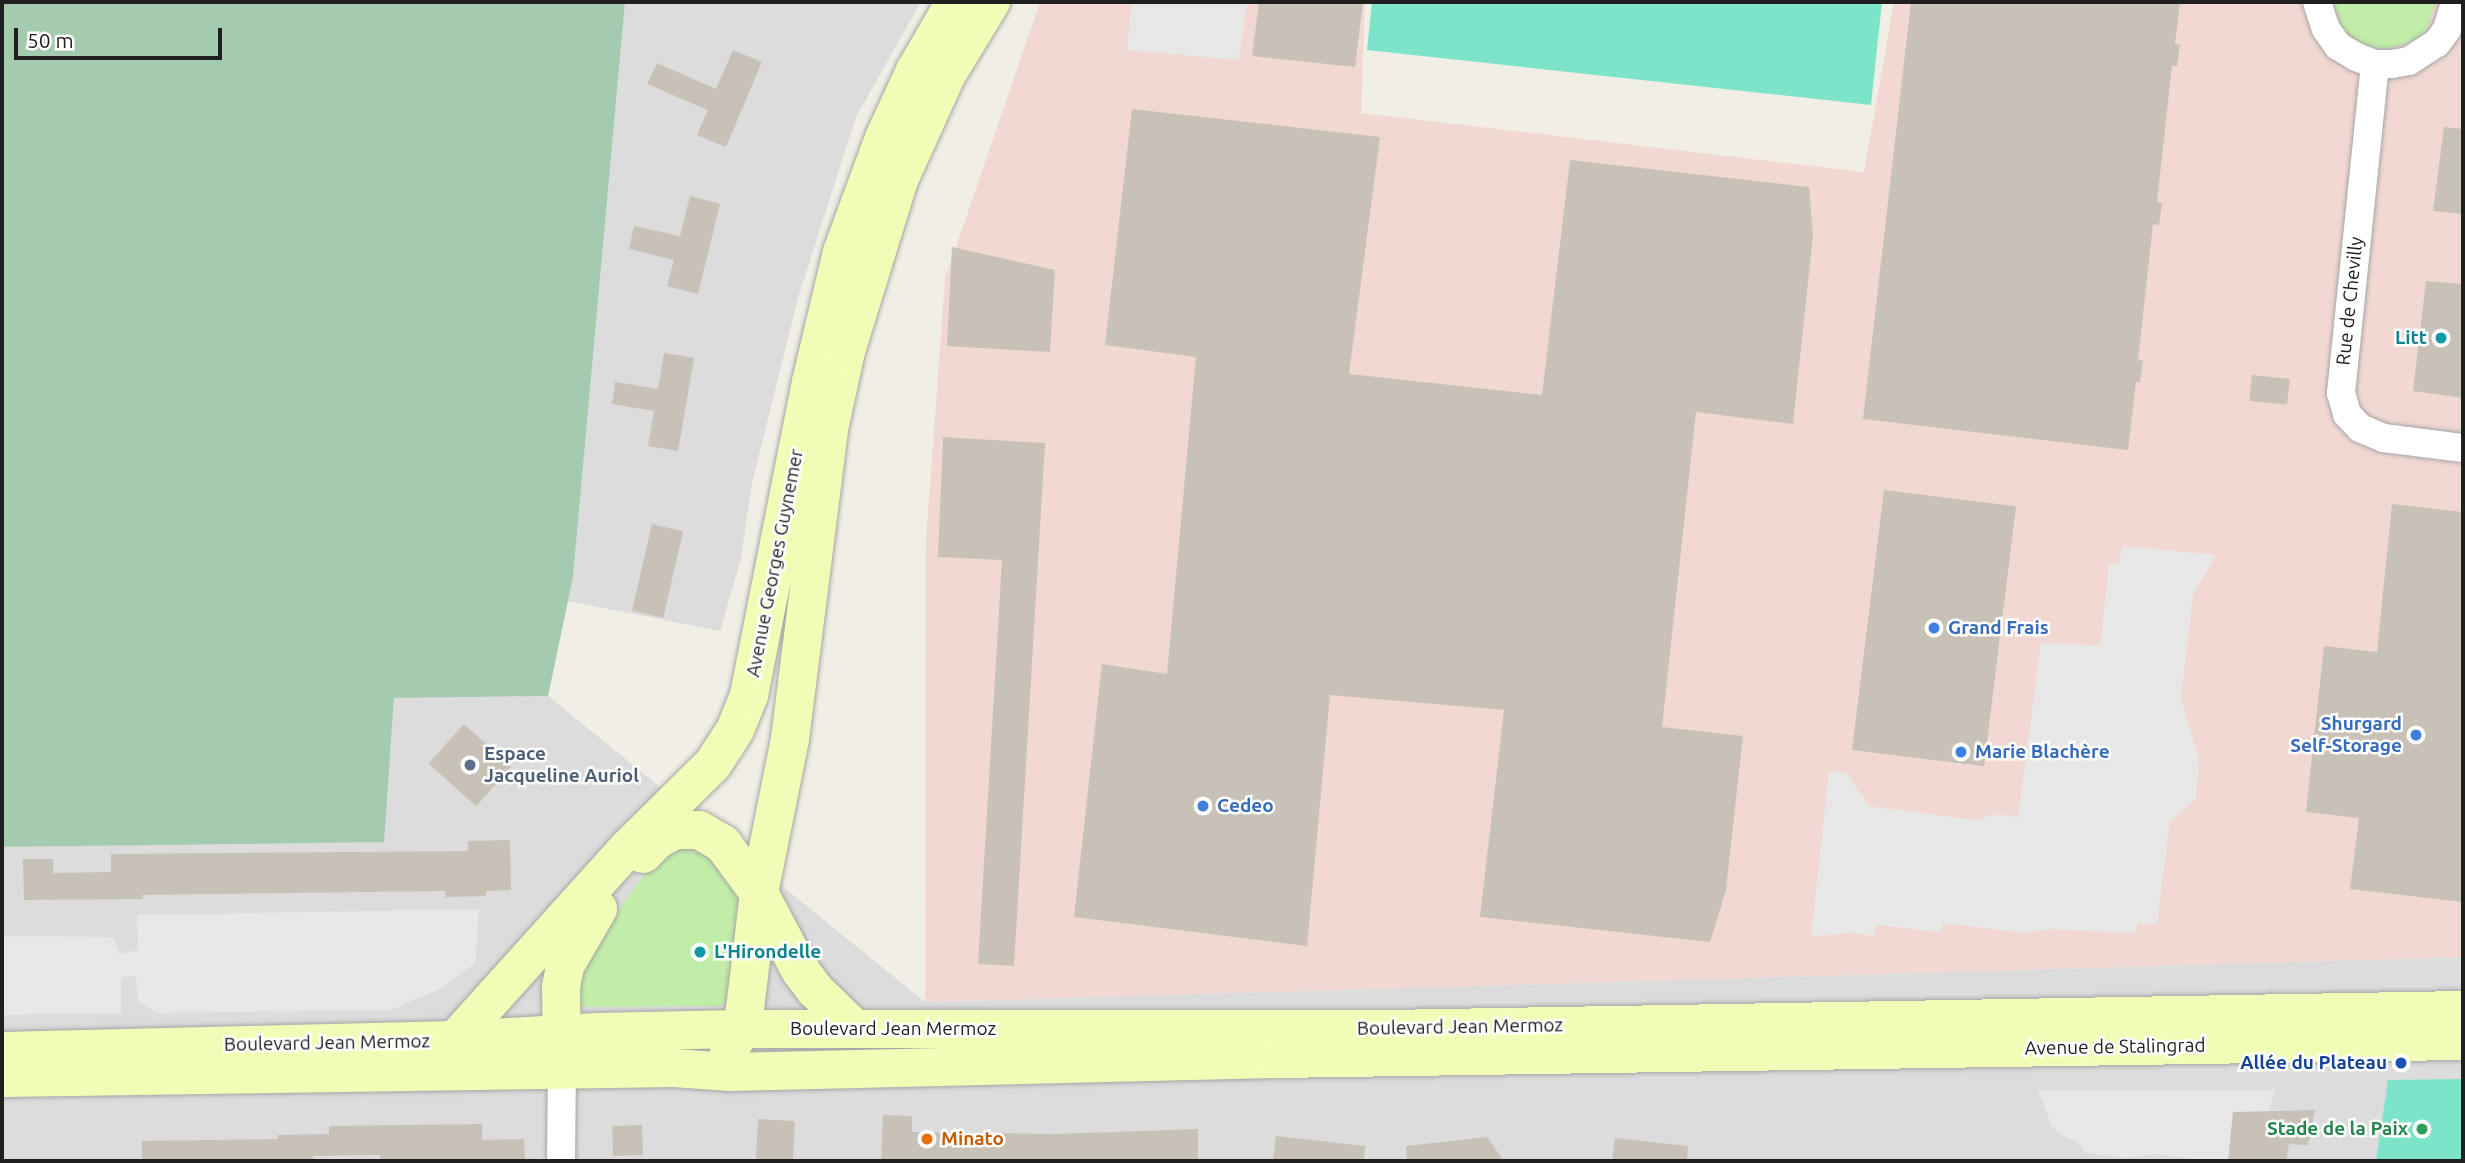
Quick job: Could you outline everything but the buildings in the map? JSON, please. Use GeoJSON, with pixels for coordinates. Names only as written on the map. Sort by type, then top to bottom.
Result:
{"type":"FeatureCollection","features":[{"type":"Feature","properties":{"kind":"main road","name":"Avenue Georges Guynemer"},"geometry":{"type":"LineString","coordinates":[[741,1029],[759,893],[790,739],[829,429],[846,351],[899,180],[946,76],[991,2]]}},
{"type":"Feature","properties":{"kind":"main road","name":"Avenue Georges Guynemer"},"geometry":{"type":"LineString","coordinates":[[455,1040],[627,849],[713,764],[735,730],[755,663],[811,382],[842,252],[884,138],[915,71],[956,3]]}},
{"type":"Feature","properties":{"kind":"main road"},"geometry":{"type":"LineString","coordinates":[[562,1053],[561,987],[572,949],[615,886],[658,839],[676,830],[699,830],[723,844],[759,893],[800,970],[815,990],[854,1028]]}},
{"type":"Feature","properties":{"kind":"main road"},"geometry":{"type":"LineString","coordinates":[[575,908],[615,886],[627,849]]}},
{"type":"Feature","properties":{"kind":"main road","name":"Avenue de Stalingrad"},"geometry":{"type":"LineString","coordinates":[[1776,1036],[2463,1010]]}},
{"type":"Feature","properties":{"kind":"main road"},"geometry":{"type":"LineString","coordinates":[[674,1068],[729,1052],[741,1029]]}},
{"type":"Feature","properties":{"kind":"main road","name":"Boulevard Jean Mermoz"},"geometry":{"type":"LineString","coordinates":[[2,1078],[562,1053],[741,1029],[1387,1029],[1776,1036]]}},
{"type":"Feature","properties":{"kind":"main road","name":"Boulevard Jean Mermoz"},"geometry":{"type":"LineString","coordinates":[[2,1051],[455,1040],[674,1068],[732,1072],[1275,1059],[1776,1036]]}},
{"type":"Feature","properties":{"kind":"main road","name":"Avenue de Stalingrad"},"geometry":{"type":"LineString","coordinates":[[1776,1036],[2463,1041]]}},
{"type":"Feature","properties":{"kind":"street"},"geometry":{"type":"LineString","coordinates":[[2317,2],[2326,29],[2338,46],[2375,64],[2409,61],[2424,53],[2447,29],[2455,2]]}},
{"type":"Feature","properties":{"kind":"street","name":"Rue de Chevilly"},"geometry":{"type":"LineString","coordinates":[[2375,64],[2341,393],[2347,414],[2360,428],[2384,439],[2463,448]]}},
{"type":"Feature","properties":{"kind":"street"},"geometry":{"type":"LineString","coordinates":[[561,1161],[562,1053]]}},
{"type":"Feature","properties":{"kind":"shaded area"},"geometry":{"type":"Polygon","coordinates":[[[625,2],[921,2],[856,117],[798,298],[752,483],[741,558],[720,631],[568,601],[573,577],[625,2]]]}},
{"type":"Feature","properties":{"kind":"shaded area"},"geometry":{"type":"Polygon","coordinates":[[[1040,2],[1365,2],[1361,113],[1864,172],[1894,2],[2463,2],[2463,957],[925,1002],[926,539],[945,279],[1040,2]]]}},
{"type":"Feature","properties":{"kind":"shaded area"},"geometry":{"type":"Polygon","coordinates":[[[1132,2],[1247,2],[1239,60],[1127,50],[1132,2]]]}},
{"type":"Feature","properties":{"kind":"shaded area"},"geometry":{"type":"Polygon","coordinates":[[[2122,546],[2216,555],[2193,595],[2181,699],[2199,760],[2196,799],[2170,821],[2157,924],[2138,923],[2136,933],[2050,929],[2026,933],[1943,923],[1941,932],[1877,925],[1873,936],[1855,933],[1811,936],[1829,771],[1846,773],[1869,806],[1975,820],[1998,814],[2018,817],[2041,642],[2100,646],[2109,564],[2119,565],[2122,546]]]}},
{"type":"Feature","properties":{"kind":"shaded area"},"geometry":{"type":"Polygon","coordinates":[[[548,696],[925,1002],[2463,957],[2463,1161],[2,1161],[2,847],[383,841],[394,698],[548,696]]]}},
{"type":"Feature","properties":{"kind":"shaded area"},"geometry":{"type":"Polygon","coordinates":[[[479,909],[475,963],[442,988],[391,1010],[156,1013],[138,1001],[136,976],[121,977],[121,1013],[2,1015],[2,936],[113,937],[120,954],[138,950],[137,915],[479,909]]]}},
{"type":"Feature","properties":{"kind":"shaded area"},"geometry":{"type":"Polygon","coordinates":[[[2038,1090],[2275,1090],[2268,1113],[2233,1112],[2228,1161],[2211,1161],[2156,1154],[2127,1158],[2085,1153],[2078,1142],[2062,1135],[2051,1125],[2038,1090]]]}},
{"type":"Feature","properties":{"kind":"green space"},"geometry":{"type":"Polygon","coordinates":[[[2,2],[625,2],[573,577],[548,696],[394,698],[384,842],[2,847],[2,2]]]}},
{"type":"Feature","properties":{"kind":"green space"},"geometry":{"type":"Polygon","coordinates":[[[1372,2],[1882,2],[1871,105],[1367,50],[1372,2]]]}},
{"type":"Feature","properties":{"kind":"green space"},"geometry":{"type":"Polygon","coordinates":[[[2333,2],[2436,2],[2427,29],[2414,41],[2384,50],[2368,47],[2354,40],[2343,29],[2333,2]]]}},
{"type":"Feature","properties":{"kind":"green space"},"geometry":{"type":"Polygon","coordinates":[[[679,844],[699,847],[731,875],[743,917],[732,994],[721,1006],[581,1007],[579,962],[657,858],[679,844]]]}},
{"type":"Feature","properties":{"kind":"green space","name":"Stade de la Paix"},"geometry":{"type":"Polygon","coordinates":[[[2463,1079],[2463,1161],[2376,1161],[2388,1080],[2463,1079]]]}},
{"type":"Feature","properties":{"kind":"place","name":"Litt"},"geometry":{"type":"Point","coordinates":[2441,338]}},
{"type":"Feature","properties":{"kind":"place","name":"Grand Frais"},"geometry":{"type":"Point","coordinates":[1934,628]}},
{"type":"Feature","properties":{"kind":"place","name":"Shurgard Self-Storage"},"geometry":{"type":"Point","coordinates":[2416,735]}},
{"type":"Feature","properties":{"kind":"place","name":"Marie Blachère"},"geometry":{"type":"Point","coordinates":[1961,752]}},
{"type":"Feature","properties":{"kind":"place","name":"Espace Jacqueline Auriol"},"geometry":{"type":"Point","coordinates":[470,765]}},
{"type":"Feature","properties":{"kind":"place","name":"Cedeo"},"geometry":{"type":"Point","coordinates":[1203,806]}},
{"type":"Feature","properties":{"kind":"place","name":"L'Hirondelle"},"geometry":{"type":"Point","coordinates":[700,952]}},
{"type":"Feature","properties":{"kind":"place","name":"Allée du Plateau"},"geometry":{"type":"Point","coordinates":[2401,1063]}},
{"type":"Feature","properties":{"kind":"place","name":"Stade de la Paix"},"geometry":{"type":"Point","coordinates":[2422,1129]}},
{"type":"Feature","properties":{"kind":"place","name":"Minato"},"geometry":{"type":"Point","coordinates":[927,1139]}}]}
